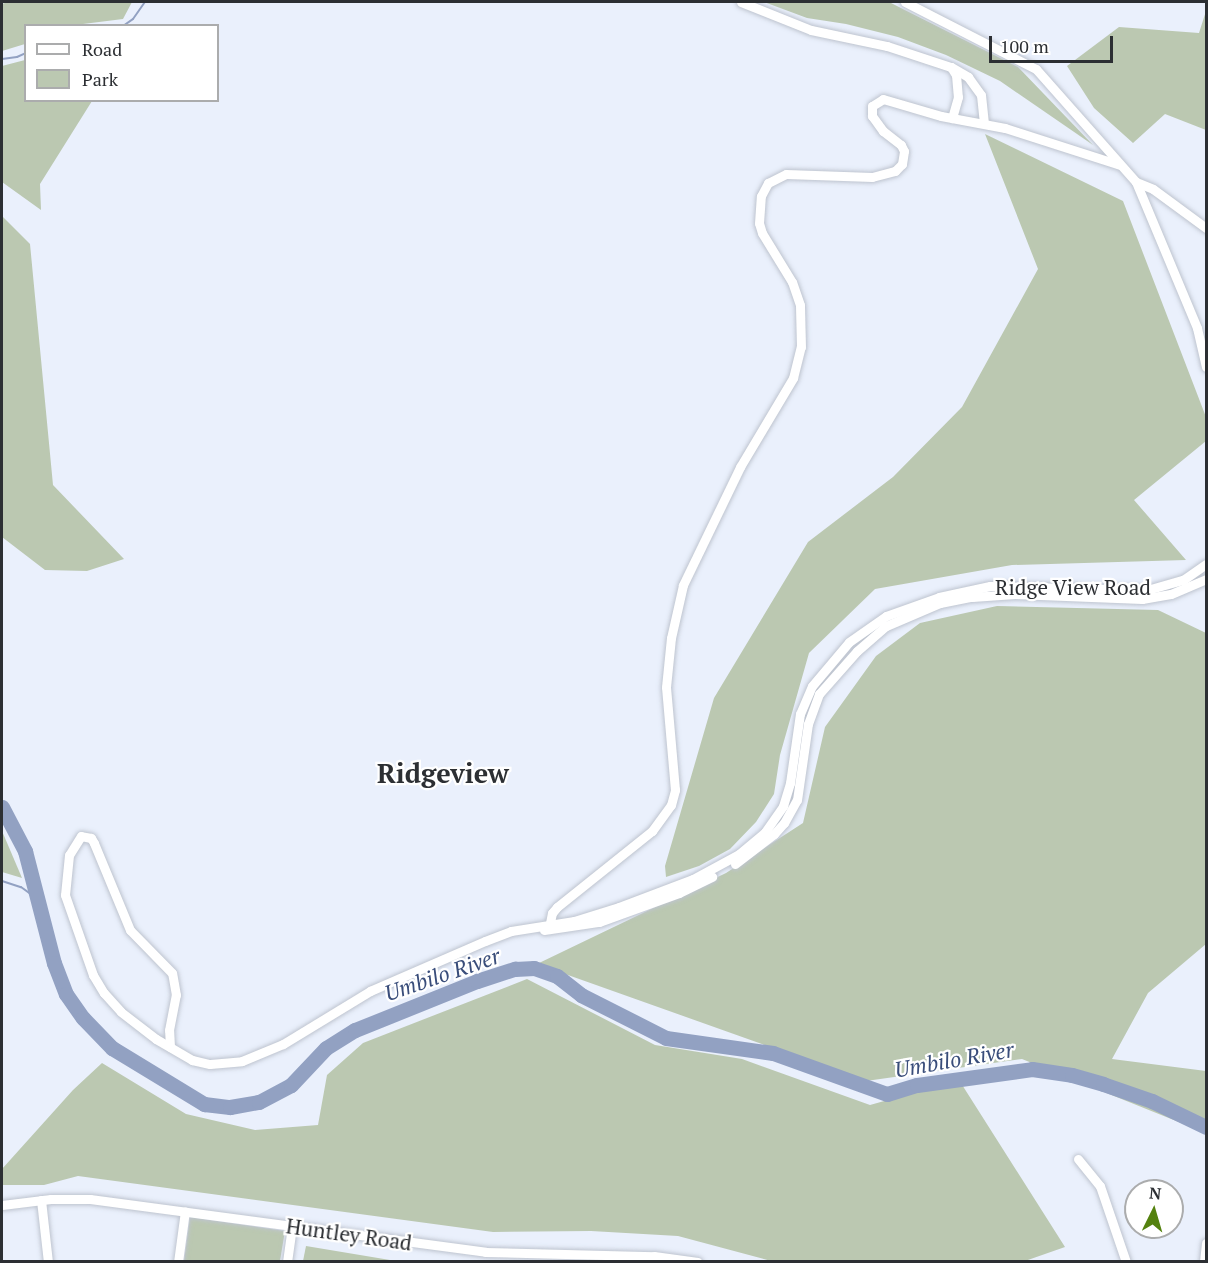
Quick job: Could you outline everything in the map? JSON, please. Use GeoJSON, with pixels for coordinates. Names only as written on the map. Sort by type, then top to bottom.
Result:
{"type":"FeatureCollection","features":[{"type":"Feature","properties":{"kind":"street"},"geometry":{"type":"LineString","coordinates":[[741,2],[812,30],[887,46],[951,67],[968,77],[981,95],[984,123]]}},
{"type":"Feature","properties":{"kind":"street"},"geometry":{"type":"LineString","coordinates":[[905,2],[1036,69],[1136,182],[1197,328],[1206,367]]}},
{"type":"Feature","properties":{"kind":"street"},"geometry":{"type":"LineString","coordinates":[[951,67],[956,75],[958,97],[952,118]]}},
{"type":"Feature","properties":{"kind":"street"},"geometry":{"type":"LineString","coordinates":[[549,927],[552,914],[568,896],[652,831],[671,805],[675,790],[666,687],[671,638],[683,585],[740,467],[793,378],[801,346],[800,305],[792,282],[762,233],[758,212],[761,196],[768,183],[786,174],[872,177],[895,171],[902,164],[904,151],[872,116],[872,106],[876,101],[890,100],[952,118],[984,123],[1120,165]]}},
{"type":"Feature","properties":{"kind":"street"},"geometry":{"type":"LineString","coordinates":[[1136,182],[1153,189],[1206,228]]}},
{"type":"Feature","properties":{"kind":"street","name":"Ridge View Road"},"geometry":{"type":"LineString","coordinates":[[1077,592],[1147,590],[1183,579],[1206,564]]}},
{"type":"Feature","properties":{"kind":"street","name":"Ridge View Road"},"geometry":{"type":"LineString","coordinates":[[170,1047],[168,1030],[176,995],[172,973],[130,930],[94,843],[91,838],[81,836],[69,855],[65,895],[93,975],[104,993],[121,1012],[170,1047],[192,1060],[210,1064],[256,1057],[283,1044],[370,991],[492,938],[523,929],[549,927],[619,908],[693,879],[740,854],[765,832],[788,795],[805,699],[828,666],[866,628],[886,616],[914,605],[990,586],[1142,599],[1171,594],[1206,579]]}},
{"type":"Feature","properties":{"kind":"street"},"geometry":{"type":"LineString","coordinates":[[1078,1159],[1100,1185],[1126,1262]]}},
{"type":"Feature","properties":{"kind":"street"},"geometry":{"type":"LineString","coordinates":[[41,1200],[48,1262]]}},
{"type":"Feature","properties":{"kind":"street","name":"Huntley Road"},"geometry":{"type":"LineString","coordinates":[[2,1205],[41,1200],[90,1200],[485,1252],[606,1253],[698,1262]]}},
{"type":"Feature","properties":{"kind":"street"},"geometry":{"type":"LineString","coordinates":[[178,1262],[185,1211]]}},
{"type":"Feature","properties":{"kind":"street"},"geometry":{"type":"LineString","coordinates":[[287,1262],[292,1226]]}},
{"type":"Feature","properties":{"kind":"street"},"geometry":{"type":"LineString","coordinates":[[1204,1262],[1206,1243]]}},
{"type":"Feature","properties":{"kind":"green space"},"geometry":{"type":"Polygon","coordinates":[[[8,2],[132,2],[123,19],[83,24],[24,24],[24,44],[2,51],[2,4],[8,2]]]}},
{"type":"Feature","properties":{"kind":"green space"},"geometry":{"type":"Polygon","coordinates":[[[764,2],[889,2],[1018,67],[1093,145],[1000,81],[946,55],[898,37],[846,24],[807,18],[764,2]]]}},
{"type":"Feature","properties":{"kind":"green space"},"geometry":{"type":"Polygon","coordinates":[[[1206,11],[1206,130],[1165,114],[1133,143],[1094,108],[1067,66],[1119,27],[1199,33],[1206,11]]]}},
{"type":"Feature","properties":{"kind":"green space"},"geometry":{"type":"Polygon","coordinates":[[[24,60],[24,102],[91,102],[40,184],[41,210],[2,182],[2,66],[24,60]]]}},
{"type":"Feature","properties":{"kind":"green space"},"geometry":{"type":"Polygon","coordinates":[[[985,134],[1123,201],[1206,417],[1206,441],[1134,500],[1186,560],[1012,565],[875,589],[809,653],[780,755],[774,794],[756,822],[730,849],[699,866],[666,877],[665,866],[714,698],[808,542],[893,477],[962,407],[1038,269],[985,134]]]}},
{"type":"Feature","properties":{"kind":"green space"},"geometry":{"type":"Polygon","coordinates":[[[2,216],[30,244],[53,485],[124,559],[87,571],[45,570],[2,537],[2,216]]]}},
{"type":"Feature","properties":{"kind":"green space"},"geometry":{"type":"Polygon","coordinates":[[[997,606],[1158,610],[1206,633],[1206,944],[1148,993],[1112,1059],[1206,1071],[1206,1133],[1022,1059],[866,1081],[537,964],[726,873],[803,823],[825,727],[876,656],[920,623],[997,606]]]}},
{"type":"Feature","properties":{"kind":"green space"},"geometry":{"type":"Polygon","coordinates":[[[2,831],[22,878],[2,872],[2,831]]]}},
{"type":"Feature","properties":{"kind":"green space"},"geometry":{"type":"Polygon","coordinates":[[[527,979],[655,1045],[742,1059],[870,1105],[959,1080],[1065,1247],[1025,1261],[771,1261],[678,1236],[591,1231],[493,1232],[78,1176],[44,1185],[2,1185],[2,1169],[73,1090],[102,1063],[186,1114],[255,1130],[318,1125],[327,1075],[363,1043],[527,979]]]}},
{"type":"Feature","properties":{"kind":"green space"},"geometry":{"type":"Polygon","coordinates":[[[190,1217],[285,1231],[280,1261],[184,1261],[190,1217]]]}},
{"type":"Feature","properties":{"kind":"green space"},"geometry":{"type":"Polygon","coordinates":[[[306,1246],[396,1261],[303,1261],[306,1246]]]}},
{"type":"Feature","properties":{"kind":"waterway"},"geometry":{"type":"LineString","coordinates":[[126,24],[133,19],[145,2]]}},
{"type":"Feature","properties":{"kind":"waterway"},"geometry":{"type":"LineString","coordinates":[[2,59],[24,54]]}},
{"type":"Feature","properties":{"kind":"waterway","name":"Umbilo River"},"geometry":{"type":"LineString","coordinates":[[2,807],[25,851],[54,963],[66,994],[83,1018],[112,1048],[204,1104],[230,1107],[259,1102],[291,1085],[326,1048],[355,1030],[477,981],[515,969],[534,968],[557,976],[581,995],[666,1038],[773,1053],[887,1094],[917,1085],[1032,1069],[1072,1075],[1103,1084],[1152,1101],[1206,1127]]}},
{"type":"Feature","properties":{"kind":"waterway"},"geometry":{"type":"LineString","coordinates":[[2,881],[21,887],[36,898]]}},
{"type":"Feature","properties":{"kind":"district","name":"Ridgeview"},"geometry":{"type":"Point","coordinates":[443,774]}}]}
